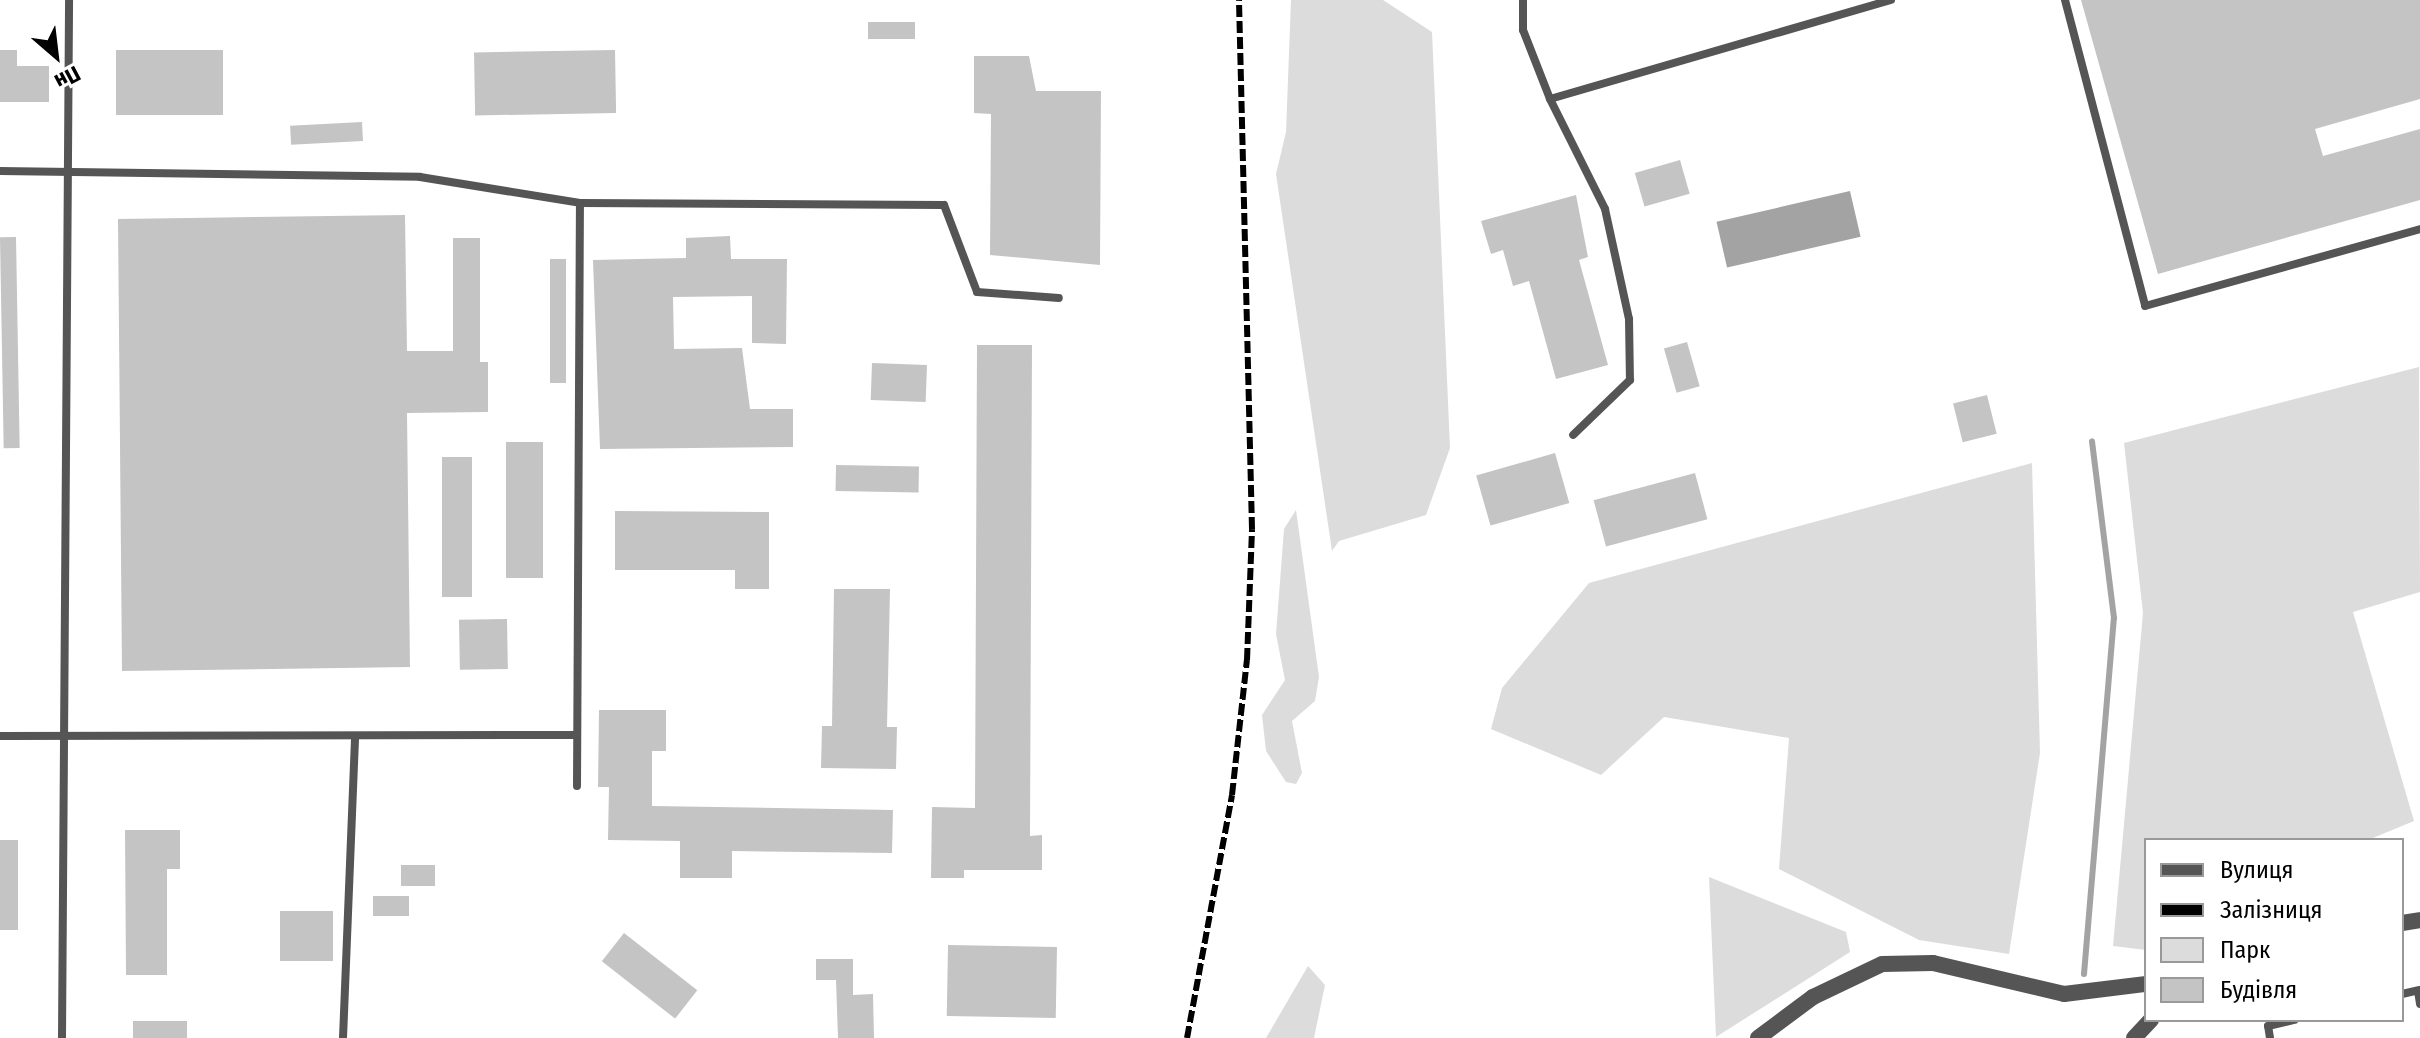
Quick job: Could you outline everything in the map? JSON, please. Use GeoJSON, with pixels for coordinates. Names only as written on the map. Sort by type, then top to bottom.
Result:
{"type":"FeatureCollection","features":[{"type":"Feature","properties":{"kind":"street"},"geometry":{"type":"LineString","coordinates":[[1758,1038],[1813,997],[1882,964],[1933,963],[2064,994],[2144,984]]}},
{"type":"Feature","properties":{"kind":"street"},"geometry":{"type":"LineString","coordinates":[[2134,1038],[2149,1022]]}},
{"type":"Feature","properties":{"kind":"lane"},"geometry":{"type":"LineString","coordinates":[[62,1038],[63,169],[69,0]]}},
{"type":"Feature","properties":{"kind":"lane"},"geometry":{"type":"LineString","coordinates":[[1523,0],[1523,30],[1550,99],[1605,209],[1629,319],[1630,380],[1573,435]]}},
{"type":"Feature","properties":{"kind":"lane"},"geometry":{"type":"LineString","coordinates":[[1550,99],[1891,0]]}},
{"type":"Feature","properties":{"kind":"lane"},"geometry":{"type":"LineString","coordinates":[[2065,0],[2145,306],[2420,229]]}},
{"type":"Feature","properties":{"kind":"lane"},"geometry":{"type":"LineString","coordinates":[[0,171],[63,169],[420,177],[580,203],[944,205],[977,292],[1059,298]]}},
{"type":"Feature","properties":{"kind":"lane"},"geometry":{"type":"LineString","coordinates":[[577,786],[580,203]]}},
{"type":"Feature","properties":{"kind":"lane"},"geometry":{"type":"LineString","coordinates":[[0,736],[577,735]]}},
{"type":"Feature","properties":{"kind":"lane"},"geometry":{"type":"LineString","coordinates":[[343,1038],[355,737]]}},
{"type":"Feature","properties":{"kind":"lane"},"geometry":{"type":"LineString","coordinates":[[2419,990],[2420,1004]]}},
{"type":"Feature","properties":{"kind":"lane"},"geometry":{"type":"LineString","coordinates":[[2270,1038],[2268,1026],[2285,1022]]}},
{"type":"Feature","properties":{"kind":"green space"},"geometry":{"type":"Polygon","coordinates":[[[1291,0],[1383,0],[1432,32],[1450,448],[1426,515],[1339,541],[1332,551],[1276,174],[1286,132],[1291,0]]]}},
{"type":"Feature","properties":{"kind":"green space"},"geometry":{"type":"Polygon","coordinates":[[[2419,367],[2420,592],[2353,612],[2414,821],[2373,838],[2144,838],[2144,950],[2113,946],[2143,613],[2124,443],[2419,367]]]}},
{"type":"Feature","properties":{"kind":"green space"},"geometry":{"type":"Polygon","coordinates":[[[2032,463],[2040,753],[2009,954],[1919,940],[1779,869],[1789,738],[1664,717],[1601,775],[1491,729],[1502,688],[1589,583],[2032,463]]]}},
{"type":"Feature","properties":{"kind":"green space"},"geometry":{"type":"Polygon","coordinates":[[[1296,510],[1319,677],[1315,701],[1292,721],[1302,773],[1296,784],[1286,782],[1266,751],[1262,715],[1285,680],[1276,634],[1284,529],[1296,510]]]}},
{"type":"Feature","properties":{"kind":"green space"},"geometry":{"type":"Polygon","coordinates":[[[1709,877],[1846,932],[1850,952],[1716,1037],[1709,877]]]}},
{"type":"Feature","properties":{"kind":"green space"},"geometry":{"type":"Polygon","coordinates":[[[1308,966],[1325,985],[1314,1038],[1266,1038],[1308,966]]]}},
{"type":"Feature","properties":{"kind":"shaded area"},"geometry":{"type":"Polygon","coordinates":[[[1850,191],[1861,237],[1727,268],[1717,222],[1850,191]]]}},
{"type":"Feature","properties":{"kind":"building"},"geometry":{"type":"Polygon","coordinates":[[[2081,0],[2420,0],[2420,99],[2315,129],[2323,156],[2420,129],[2420,200],[2158,274],[2081,0]]]}},
{"type":"Feature","properties":{"kind":"building"},"geometry":{"type":"Polygon","coordinates":[[[868,22],[915,22],[915,39],[868,39],[868,22]]]}},
{"type":"Feature","properties":{"kind":"building"},"geometry":{"type":"Polygon","coordinates":[[[0,50],[17,50],[17,66],[49,66],[49,102],[0,102],[0,50]]]}},
{"type":"Feature","properties":{"kind":"building"},"geometry":{"type":"Polygon","coordinates":[[[116,50],[223,50],[223,115],[116,115],[116,50]]]}},
{"type":"Feature","properties":{"kind":"building"},"geometry":{"type":"Polygon","coordinates":[[[615,50],[616,113],[475,115],[474,52],[615,50]]]}},
{"type":"Feature","properties":{"kind":"building"},"geometry":{"type":"Polygon","coordinates":[[[974,56],[1029,56],[1036,91],[1101,91],[1100,265],[990,255],[991,114],[974,113],[974,56]]]}},
{"type":"Feature","properties":{"kind":"building"},"geometry":{"type":"Polygon","coordinates":[[[362,122],[363,141],[291,145],[290,126],[362,122]]]}},
{"type":"Feature","properties":{"kind":"building"},"geometry":{"type":"Polygon","coordinates":[[[1680,160],[1690,194],[1644,207],[1635,173],[1680,160]]]}},
{"type":"Feature","properties":{"kind":"building"},"geometry":{"type":"Polygon","coordinates":[[[1576,195],[1588,257],[1579,260],[1608,365],[1556,379],[1529,281],[1513,286],[1503,250],[1491,254],[1481,221],[1576,195]]]}},
{"type":"Feature","properties":{"kind":"building"},"geometry":{"type":"Polygon","coordinates":[[[405,215],[407,351],[453,351],[453,238],[480,238],[480,362],[488,362],[488,412],[407,413],[410,667],[122,671],[118,219],[405,215]]]}},
{"type":"Feature","properties":{"kind":"building"},"geometry":{"type":"Polygon","coordinates":[[[730,236],[731,259],[787,259],[786,344],[752,343],[752,296],[673,297],[674,349],[742,348],[750,409],[793,409],[793,447],[600,449],[593,260],[686,258],[686,238],[730,236]]]}},
{"type":"Feature","properties":{"kind":"building"},"geometry":{"type":"Polygon","coordinates":[[[0,237],[16,237],[20,448],[4,448],[0,237]]]}},
{"type":"Feature","properties":{"kind":"building"},"geometry":{"type":"Polygon","coordinates":[[[550,259],[566,259],[566,383],[550,383],[550,259]]]}},
{"type":"Feature","properties":{"kind":"building"},"geometry":{"type":"Polygon","coordinates":[[[1687,342],[1700,386],[1677,393],[1664,349],[1687,342]]]}},
{"type":"Feature","properties":{"kind":"building"},"geometry":{"type":"Polygon","coordinates":[[[977,345],[1032,345],[1030,836],[1042,835],[1042,870],[964,870],[964,878],[931,878],[932,807],[975,808],[977,345]]]}},
{"type":"Feature","properties":{"kind":"building"},"geometry":{"type":"Polygon","coordinates":[[[872,363],[927,365],[926,402],[871,400],[872,363]]]}},
{"type":"Feature","properties":{"kind":"building"},"geometry":{"type":"Polygon","coordinates":[[[1987,395],[1997,434],[1963,442],[1953,403],[1987,395]]]}},
{"type":"Feature","properties":{"kind":"building"},"geometry":{"type":"Polygon","coordinates":[[[506,442],[543,442],[543,578],[506,578],[506,442]]]}},
{"type":"Feature","properties":{"kind":"building"},"geometry":{"type":"Polygon","coordinates":[[[1555,453],[1569,503],[1491,526],[1476,476],[1555,453]]]}},
{"type":"Feature","properties":{"kind":"building"},"geometry":{"type":"Polygon","coordinates":[[[442,457],[472,457],[472,597],[442,597],[442,457]]]}},
{"type":"Feature","properties":{"kind":"building"},"geometry":{"type":"Polygon","coordinates":[[[836,465],[919,466],[919,492],[836,491],[836,465]]]}},
{"type":"Feature","properties":{"kind":"building"},"geometry":{"type":"Polygon","coordinates":[[[1695,473],[1707,519],[1606,547],[1594,500],[1695,473]]]}},
{"type":"Feature","properties":{"kind":"building"},"geometry":{"type":"Polygon","coordinates":[[[615,511],[769,512],[769,589],[735,589],[735,570],[615,570],[615,511]]]}},
{"type":"Feature","properties":{"kind":"building"},"geometry":{"type":"Polygon","coordinates":[[[834,589],[890,589],[887,727],[897,727],[896,769],[821,768],[822,726],[832,726],[834,589]]]}},
{"type":"Feature","properties":{"kind":"building"},"geometry":{"type":"Polygon","coordinates":[[[507,619],[508,669],[460,670],[459,620],[507,619]]]}},
{"type":"Feature","properties":{"kind":"building"},"geometry":{"type":"Polygon","coordinates":[[[599,710],[666,710],[666,751],[652,751],[652,806],[893,810],[892,853],[732,851],[732,878],[680,878],[680,841],[608,840],[609,787],[598,787],[599,710]]]}},
{"type":"Feature","properties":{"kind":"building"},"geometry":{"type":"Polygon","coordinates":[[[125,830],[180,830],[180,869],[167,869],[167,975],[126,975],[125,830]]]}},
{"type":"Feature","properties":{"kind":"building"},"geometry":{"type":"Polygon","coordinates":[[[0,840],[18,840],[18,930],[0,930],[0,840]]]}},
{"type":"Feature","properties":{"kind":"building"},"geometry":{"type":"Polygon","coordinates":[[[401,865],[435,865],[435,886],[401,886],[401,865]]]}},
{"type":"Feature","properties":{"kind":"building"},"geometry":{"type":"Polygon","coordinates":[[[373,896],[409,896],[409,916],[373,916],[373,896]]]}},
{"type":"Feature","properties":{"kind":"building"},"geometry":{"type":"Polygon","coordinates":[[[280,911],[333,911],[333,961],[280,961],[280,911]]]}},
{"type":"Feature","properties":{"kind":"building"},"geometry":{"type":"Polygon","coordinates":[[[624,933],[697,990],[675,1019],[602,961],[624,933]]]}},
{"type":"Feature","properties":{"kind":"building"},"geometry":{"type":"Polygon","coordinates":[[[948,945],[1057,947],[1056,1018],[947,1016],[948,945]]]}},
{"type":"Feature","properties":{"kind":"building"},"geometry":{"type":"Polygon","coordinates":[[[816,959],[853,959],[853,995],[873,994],[874,1038],[838,1038],[836,980],[816,980],[816,959]]]}},
{"type":"Feature","properties":{"kind":"building"},"geometry":{"type":"Polygon","coordinates":[[[133,1021],[187,1021],[187,1038],[133,1038],[133,1021]]]}},
{"type":"Feature","properties":{"kind":"waterway"},"geometry":{"type":"LineString","coordinates":[[2084,974],[2114,618],[2092,441]]}},
{"type":"Feature","properties":{"kind":"railway"},"geometry":{"type":"LineString","coordinates":[[1187,1038],[1232,795],[1247,660],[1252,529],[1239,0]]}}]}
